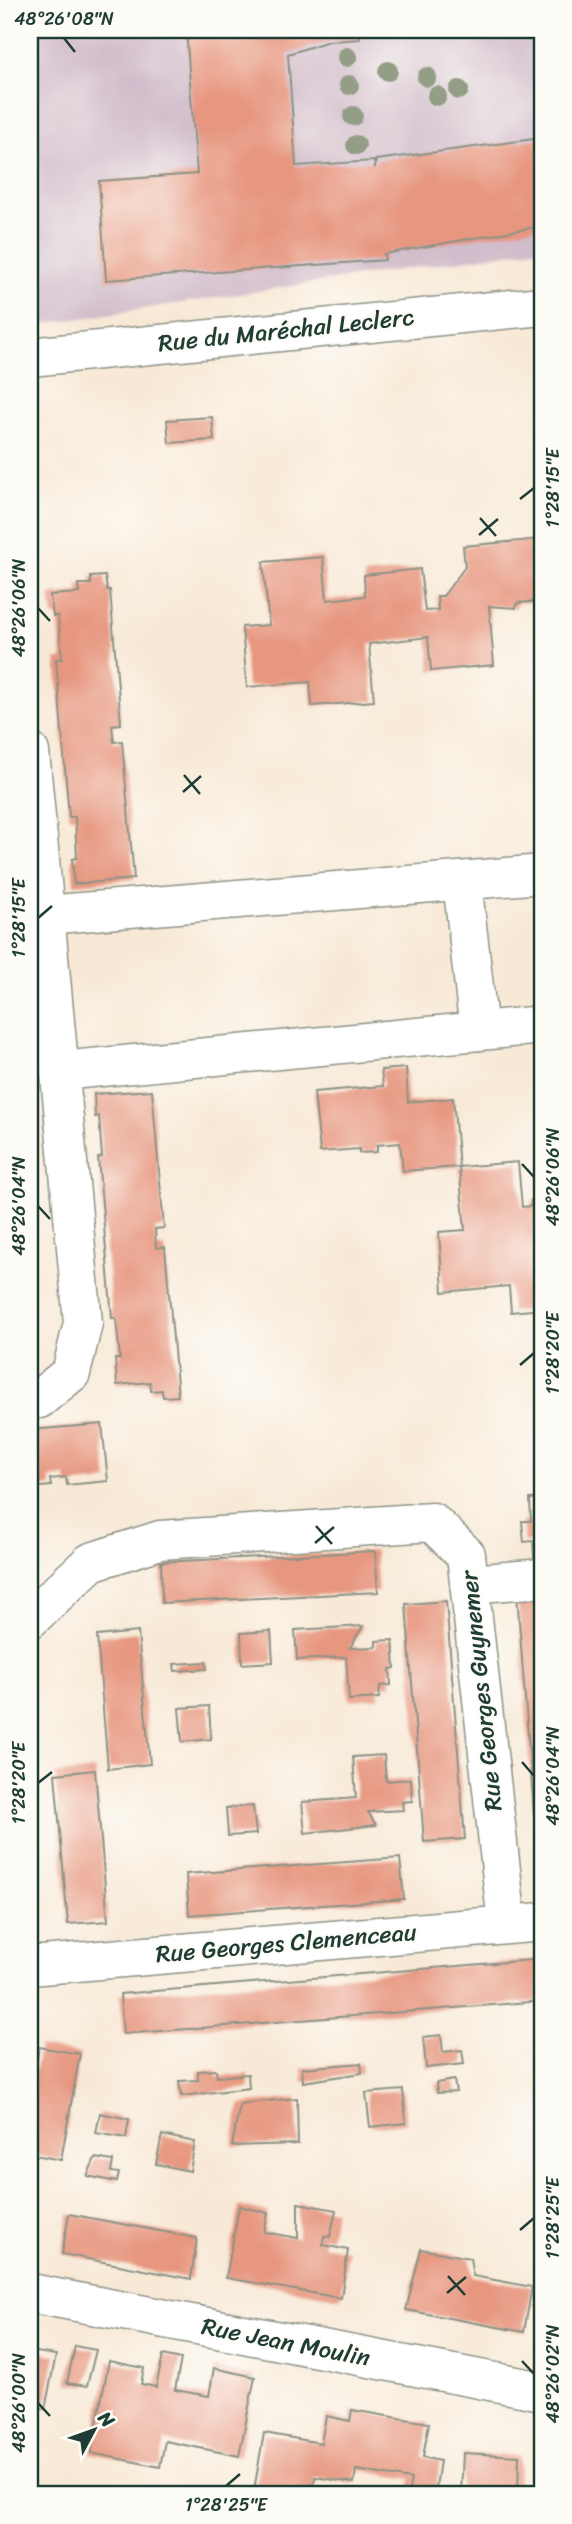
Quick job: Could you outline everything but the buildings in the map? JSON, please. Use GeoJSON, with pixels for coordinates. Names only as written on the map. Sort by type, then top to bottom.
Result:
{"type":"FeatureCollection","features":[{"type":"Feature","properties":{"kind":"street","name":"Rue du Maréchal Leclerc"},"geometry":{"type":"LineString","coordinates":[[30,357],[542,306]]}},
{"type":"Feature","properties":{"kind":"street"},"geometry":{"type":"LineString","coordinates":[[30,752],[83,1323],[71,1373],[39,1399],[30,1400]]}},
{"type":"Feature","properties":{"kind":"street"},"geometry":{"type":"LineString","coordinates":[[45,915],[542,874]]}},
{"type":"Feature","properties":{"kind":"street"},"geometry":{"type":"LineString","coordinates":[[462,881],[479,1031]]}},
{"type":"Feature","properties":{"kind":"street"},"geometry":{"type":"LineString","coordinates":[[60,1071],[542,1025]]}},
{"type":"Feature","properties":{"kind":"street","name":"Rue Georges Guynemer"},"geometry":{"type":"LineString","coordinates":[[30,1619],[91,1562],[160,1540],[432,1522],[466,1555],[525,1923]]}},
{"type":"Feature","properties":{"kind":"street"},"geometry":{"type":"LineString","coordinates":[[470,1584],[542,1578]]}},
{"type":"Feature","properties":{"kind":"street","name":"Rue Georges Clemenceau"},"geometry":{"type":"LineString","coordinates":[[30,1966],[525,1923]]}},
{"type":"Feature","properties":{"kind":"street","name":"Rue Jean Moulin"},"geometry":{"type":"LineString","coordinates":[[30,2293],[542,2391]]}},
{"type":"Feature","properties":{"kind":"shaded area"},"geometry":{"type":"Polygon","coordinates":[[[30,30],[542,30],[542,248],[30,326],[30,30]]]}}]}
